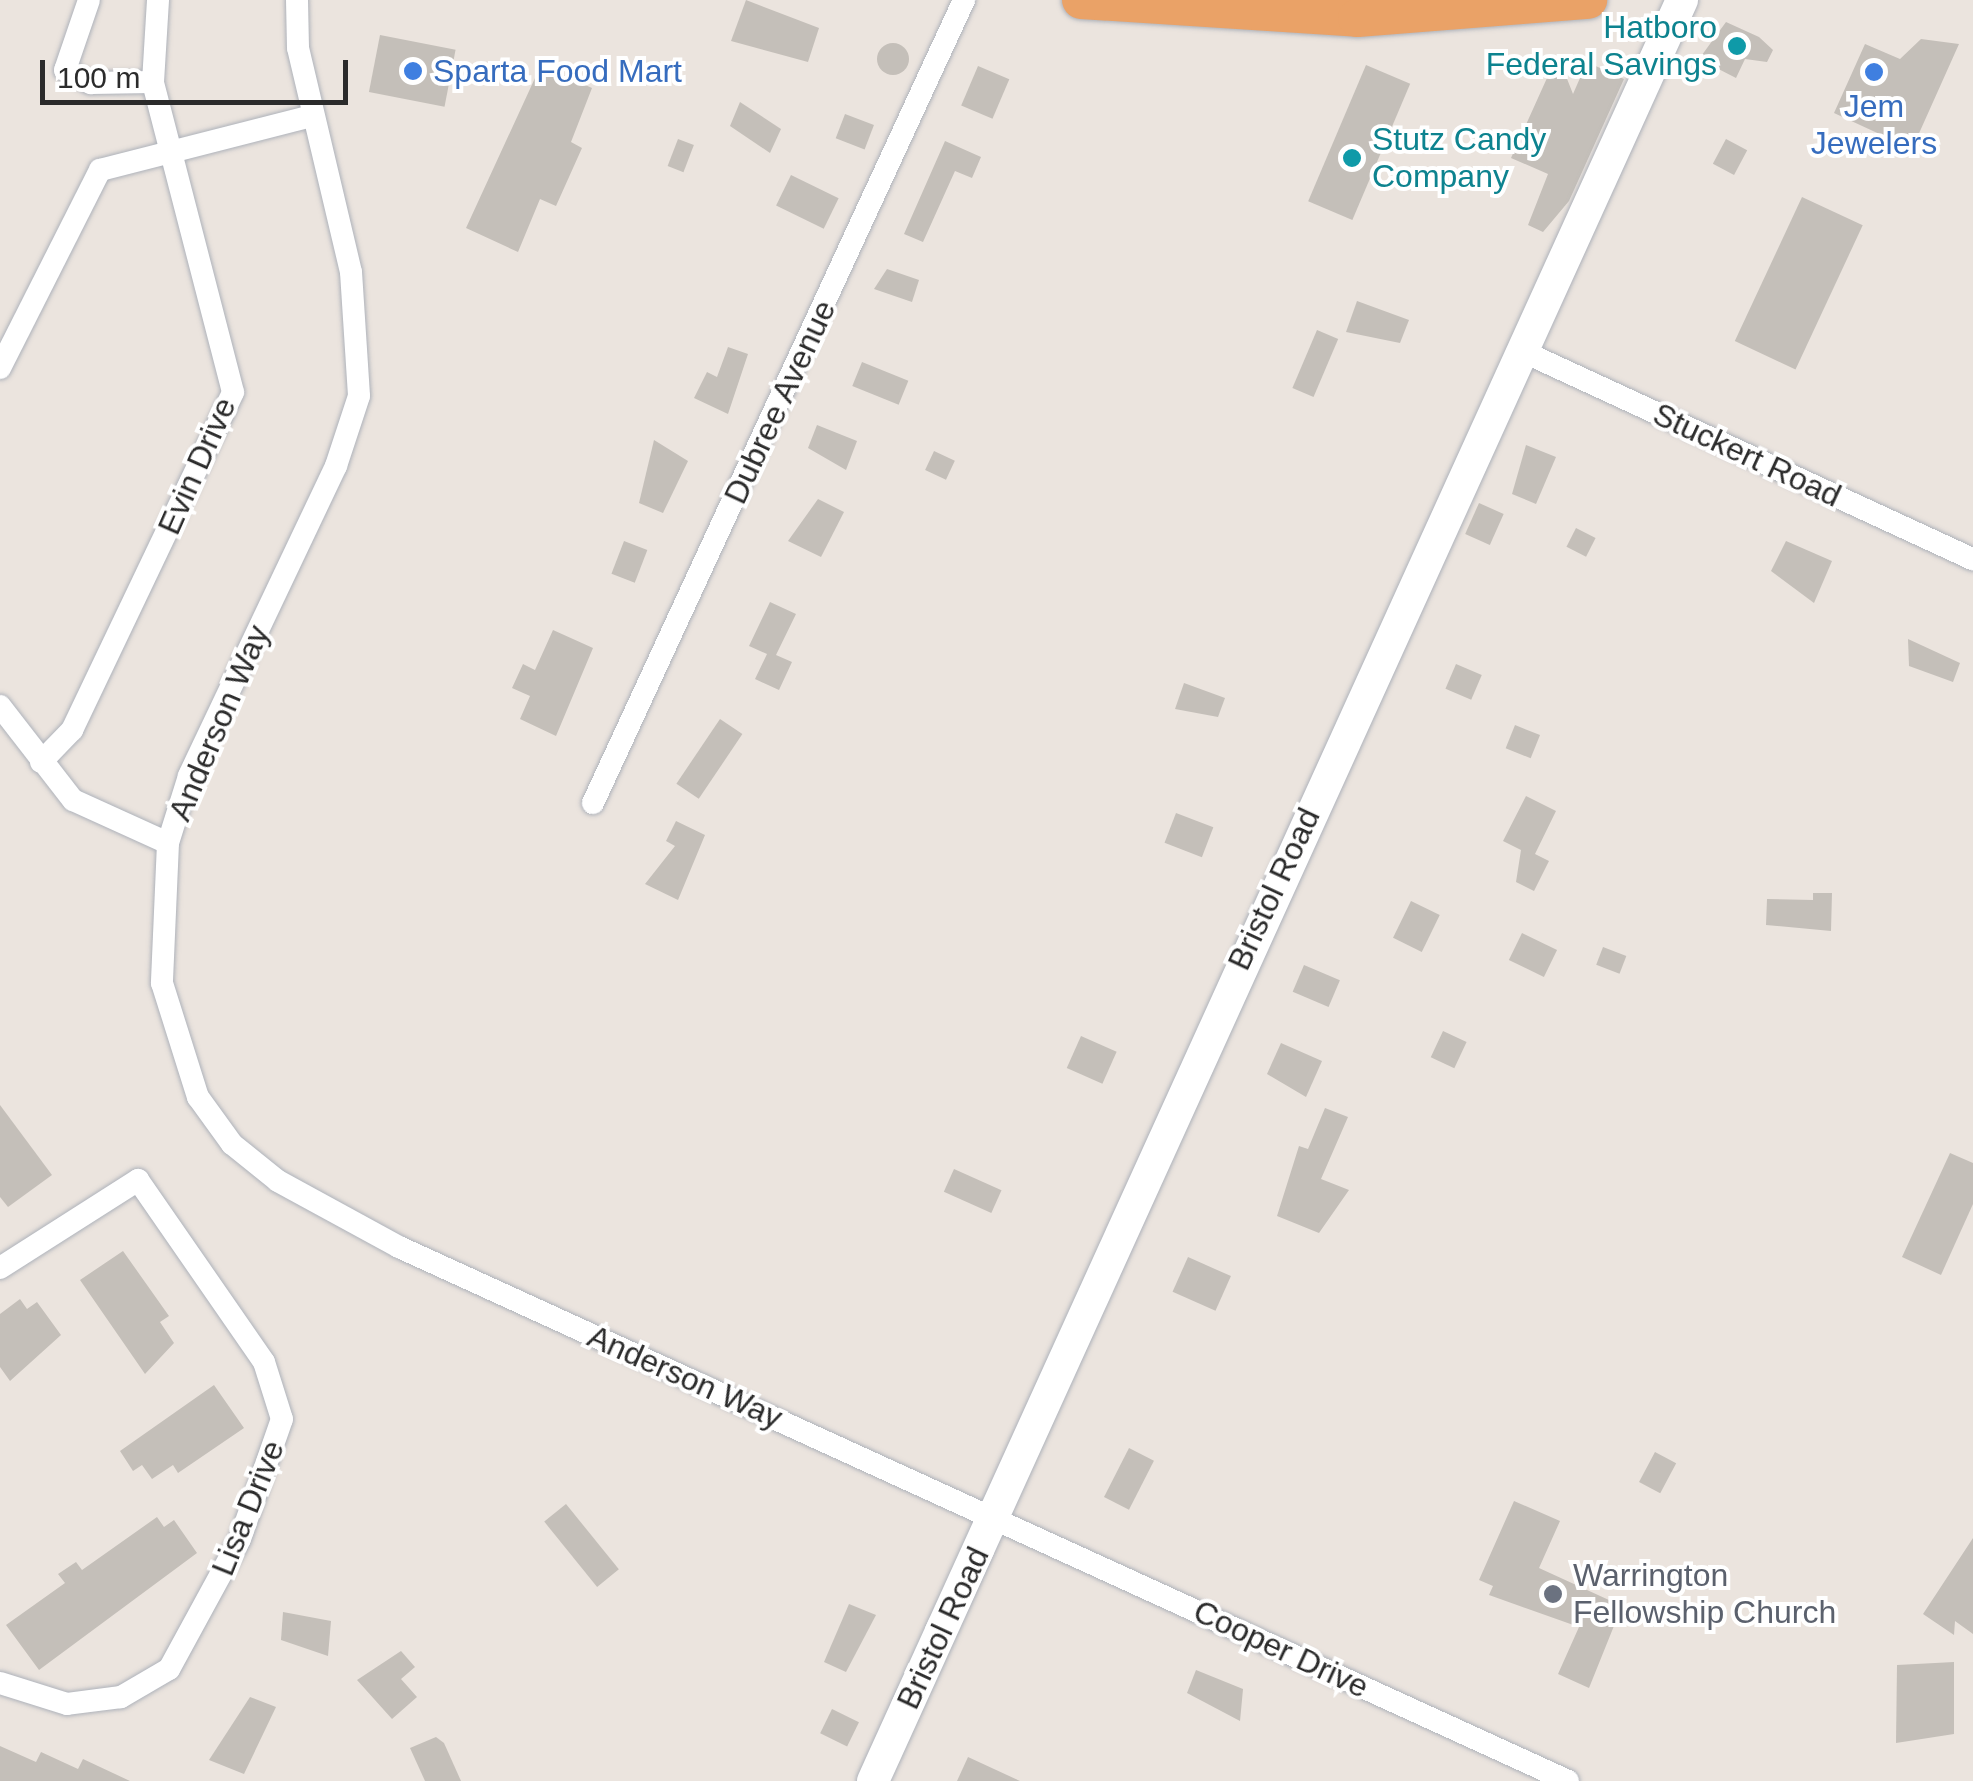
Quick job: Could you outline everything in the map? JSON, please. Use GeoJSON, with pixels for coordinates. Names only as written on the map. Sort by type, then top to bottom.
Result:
{"type":"FeatureCollection","features":[{"type":"Feature","properties":{"kind":"highway"},"geometry":{"type":"LineString","coordinates":[[1081,0],[1357,18],[1588,0]]}},
{"type":"Feature","properties":{"kind":"main road","name":"Bristol Road"},"geometry":{"type":"LineString","coordinates":[[873,1781],[1682,0]]}},
{"type":"Feature","properties":{"kind":"street"},"geometry":{"type":"LineString","coordinates":[[88,0],[65,70],[91,84],[154,82]]}},
{"type":"Feature","properties":{"kind":"street","name":"Evin Drive"},"geometry":{"type":"LineString","coordinates":[[41,762],[72,730],[233,392],[154,82],[158,0]]}},
{"type":"Feature","properties":{"kind":"street","name":"Anderson Way"},"geometry":{"type":"LineString","coordinates":[[296,0],[312,116],[352,272],[359,396],[336,466],[189,776],[168,843],[162,983],[198,1097],[232,1144],[400,1248],[994,1517]]}},
{"type":"Feature","properties":{"kind":"street","name":"Dubree Avenue"},"geometry":{"type":"LineString","coordinates":[[594,803],[964,0]]}},
{"type":"Feature","properties":{"kind":"street"},"geometry":{"type":"LineString","coordinates":[[0,368],[84,187],[100,170],[172,146],[312,116]]}},
{"type":"Feature","properties":{"kind":"street","name":"Stuckert Road"},"geometry":{"type":"LineString","coordinates":[[1522,351],[1973,559]]}},
{"type":"Feature","properties":{"kind":"street"},"geometry":{"type":"LineString","coordinates":[[0,706],[73,800],[168,843]]}},
{"type":"Feature","properties":{"kind":"street","name":"Lisa Drive"},"geometry":{"type":"LineString","coordinates":[[0,1268],[138,1180],[264,1362],[282,1418],[240,1539],[169,1669],[121,1697],[67,1704],[0,1683]]}},
{"type":"Feature","properties":{"kind":"street","name":"Cooper Drive"},"geometry":{"type":"LineString","coordinates":[[994,1517],[1568,1781]]}},
{"type":"Feature","properties":{"kind":"building"},"geometry":{"type":"Polygon","coordinates":[[[746,0],[819,28],[808,62],[731,41],[746,0]]]}},
{"type":"Feature","properties":{"kind":"building","name":"Hatboro Federal Savings"},"geometry":{"type":"Polygon","coordinates":[[[1726,22],[1759,37],[1773,50],[1767,62],[1745,59],[1736,78],[1699,59],[1726,22]]]}},
{"type":"Feature","properties":{"kind":"building","name":"Sparta Food Mart"},"geometry":{"type":"Polygon","coordinates":[[[380,35],[456,50],[445,107],[369,92],[380,35]]]}},
{"type":"Feature","properties":{"kind":"building"},"geometry":{"type":"Polygon","coordinates":[[[1921,39],[1959,44],[1912,149],[1834,113],[1865,44],[1900,59],[1921,39]]]}},
{"type":"Feature","properties":{"kind":"building"},"geometry":{"type":"Polygon","coordinates":[[[893,43],[904,48],[909,59],[904,70],[893,75],[882,70],[877,59],[882,48],[893,43]]]}},
{"type":"Feature","properties":{"kind":"building"},"geometry":{"type":"Polygon","coordinates":[[[1560,61],[1573,94],[1587,62],[1624,79],[1569,201],[1543,232],[1528,225],[1548,174],[1511,158],[1547,78],[1543,68],[1560,61]]]}},
{"type":"Feature","properties":{"kind":"building"},"geometry":{"type":"Polygon","coordinates":[[[541,65],[592,88],[571,142],[582,148],[556,206],[540,199],[518,252],[466,228],[541,65]]]}},
{"type":"Feature","properties":{"kind":"building","name":"Stutz Candy Company"},"geometry":{"type":"Polygon","coordinates":[[[1366,65],[1410,84],[1352,220],[1308,201],[1366,65]]]}},
{"type":"Feature","properties":{"kind":"building"},"geometry":{"type":"Polygon","coordinates":[[[978,66],[1009,79],[992,119],[961,106],[978,66]]]}},
{"type":"Feature","properties":{"kind":"building"},"geometry":{"type":"Polygon","coordinates":[[[740,102],[781,129],[770,153],[730,126],[740,102]]]}},
{"type":"Feature","properties":{"kind":"building"},"geometry":{"type":"Polygon","coordinates":[[[845,114],[874,125],[865,149],[836,138],[845,114]]]}},
{"type":"Feature","properties":{"kind":"building"},"geometry":{"type":"Polygon","coordinates":[[[678,139],[694,145],[683,172],[668,166],[678,139]]]}},
{"type":"Feature","properties":{"kind":"building"},"geometry":{"type":"Polygon","coordinates":[[[1726,139],[1747,150],[1734,175],[1713,164],[1726,139]]]}},
{"type":"Feature","properties":{"kind":"building"},"geometry":{"type":"Polygon","coordinates":[[[945,141],[981,157],[972,178],[955,171],[923,242],[904,234],[945,141]]]}},
{"type":"Feature","properties":{"kind":"building"},"geometry":{"type":"Polygon","coordinates":[[[791,175],[839,198],[824,229],[776,206],[791,175]]]}},
{"type":"Feature","properties":{"kind":"building"},"geometry":{"type":"Polygon","coordinates":[[[1802,197],[1863,225],[1796,369],[1735,341],[1802,197]]]}},
{"type":"Feature","properties":{"kind":"building"},"geometry":{"type":"Polygon","coordinates":[[[887,269],[919,280],[912,302],[874,289],[887,269]]]}},
{"type":"Feature","properties":{"kind":"building"},"geometry":{"type":"Polygon","coordinates":[[[1357,301],[1409,320],[1400,343],[1346,332],[1357,301]]]}},
{"type":"Feature","properties":{"kind":"building"},"geometry":{"type":"Polygon","coordinates":[[[1317,330],[1338,339],[1314,397],[1292,388],[1317,330]]]}},
{"type":"Feature","properties":{"kind":"building"},"geometry":{"type":"Polygon","coordinates":[[[728,347],[748,354],[728,414],[694,398],[707,372],[717,377],[728,347]]]}},
{"type":"Feature","properties":{"kind":"building"},"geometry":{"type":"Polygon","coordinates":[[[862,362],[908,381],[899,405],[852,386],[862,362]]]}},
{"type":"Feature","properties":{"kind":"building"},"geometry":{"type":"Polygon","coordinates":[[[817,425],[857,441],[846,470],[808,448],[817,425]]]}},
{"type":"Feature","properties":{"kind":"building"},"geometry":{"type":"Polygon","coordinates":[[[654,440],[688,461],[663,513],[639,503],[654,440]]]}},
{"type":"Feature","properties":{"kind":"building"},"geometry":{"type":"Polygon","coordinates":[[[1526,445],[1556,457],[1536,504],[1512,494],[1526,445]]]}},
{"type":"Feature","properties":{"kind":"building"},"geometry":{"type":"Polygon","coordinates":[[[934,451],[955,461],[946,480],[925,470],[934,451]]]}},
{"type":"Feature","properties":{"kind":"building"},"geometry":{"type":"Polygon","coordinates":[[[818,499],[844,512],[821,557],[788,541],[818,499]]]}},
{"type":"Feature","properties":{"kind":"building"},"geometry":{"type":"Polygon","coordinates":[[[1479,503],[1504,514],[1490,545],[1465,534],[1479,503]]]}},
{"type":"Feature","properties":{"kind":"building"},"geometry":{"type":"Polygon","coordinates":[[[1576,528],[1596,538],[1586,557],[1566,547],[1576,528]]]}},
{"type":"Feature","properties":{"kind":"building"},"geometry":{"type":"Polygon","coordinates":[[[624,541],[647,550],[635,583],[611,574],[624,541]]]}},
{"type":"Feature","properties":{"kind":"building"},"geometry":{"type":"Polygon","coordinates":[[[1786,541],[1832,561],[1814,603],[1771,571],[1786,541]]]}},
{"type":"Feature","properties":{"kind":"building"},"geometry":{"type":"Polygon","coordinates":[[[770,602],[796,614],[776,655],[792,662],[779,690],[755,679],[767,654],[749,646],[770,602]]]}},
{"type":"Feature","properties":{"kind":"building"},"geometry":{"type":"Polygon","coordinates":[[[553,630],[593,648],[556,736],[520,719],[530,696],[512,688],[523,664],[535,670],[553,630]]]}},
{"type":"Feature","properties":{"kind":"building"},"geometry":{"type":"Polygon","coordinates":[[[1908,639],[1960,663],[1953,682],[1909,666],[1908,639]]]}},
{"type":"Feature","properties":{"kind":"building"},"geometry":{"type":"Polygon","coordinates":[[[1456,664],[1482,675],[1471,700],[1445,689],[1456,664]]]}},
{"type":"Feature","properties":{"kind":"building"},"geometry":{"type":"Polygon","coordinates":[[[1184,683],[1225,698],[1218,717],[1175,709],[1184,683]]]}},
{"type":"Feature","properties":{"kind":"building"},"geometry":{"type":"Polygon","coordinates":[[[720,719],[742,734],[699,799],[676,784],[720,719]]]}},
{"type":"Feature","properties":{"kind":"building"},"geometry":{"type":"Polygon","coordinates":[[[1515,725],[1540,735],[1531,758],[1506,748],[1515,725]]]}},
{"type":"Feature","properties":{"kind":"building"},"geometry":{"type":"Polygon","coordinates":[[[1526,796],[1556,811],[1535,854],[1549,861],[1534,891],[1516,882],[1521,850],[1503,841],[1526,796]]]}},
{"type":"Feature","properties":{"kind":"building"},"geometry":{"type":"Polygon","coordinates":[[[1176,813],[1213,827],[1202,857],[1165,843],[1176,813]]]}},
{"type":"Feature","properties":{"kind":"building"},"geometry":{"type":"Polygon","coordinates":[[[676,821],[705,835],[678,900],[645,884],[675,846],[666,841],[676,821]]]}},
{"type":"Feature","properties":{"kind":"building"},"geometry":{"type":"Polygon","coordinates":[[[1813,893],[1832,893],[1831,931],[1766,925],[1767,899],[1813,900],[1813,893]]]}},
{"type":"Feature","properties":{"kind":"building"},"geometry":{"type":"Polygon","coordinates":[[[1411,901],[1440,915],[1422,952],[1393,938],[1411,901]]]}},
{"type":"Feature","properties":{"kind":"building"},"geometry":{"type":"Polygon","coordinates":[[[1522,933],[1557,950],[1544,977],[1509,960],[1522,933]]]}},
{"type":"Feature","properties":{"kind":"building"},"geometry":{"type":"Polygon","coordinates":[[[1603,947],[1626,956],[1620,974],[1596,965],[1603,947]]]}},
{"type":"Feature","properties":{"kind":"building"},"geometry":{"type":"Polygon","coordinates":[[[1304,965],[1340,980],[1329,1007],[1293,992],[1304,965]]]}},
{"type":"Feature","properties":{"kind":"building"},"geometry":{"type":"Polygon","coordinates":[[[1443,1031],[1467,1042],[1454,1068],[1431,1057],[1443,1031]]]}},
{"type":"Feature","properties":{"kind":"building"},"geometry":{"type":"Polygon","coordinates":[[[1081,1036],[1117,1052],[1102,1084],[1067,1068],[1081,1036]]]}},
{"type":"Feature","properties":{"kind":"building"},"geometry":{"type":"Polygon","coordinates":[[[1281,1043],[1322,1061],[1306,1097],[1267,1074],[1281,1043]]]}},
{"type":"Feature","properties":{"kind":"building"},"geometry":{"type":"Polygon","coordinates":[[[0,1105],[52,1175],[8,1207],[0,1197],[0,1105]]]}},
{"type":"Feature","properties":{"kind":"building"},"geometry":{"type":"Polygon","coordinates":[[[1325,1108],[1348,1117],[1321,1179],[1349,1190],[1319,1233],[1277,1216],[1299,1146],[1308,1149],[1325,1108]]]}},
{"type":"Feature","properties":{"kind":"building"},"geometry":{"type":"Polygon","coordinates":[[[1950,1153],[1973,1163],[1973,1204],[1941,1275],[1902,1257],[1950,1153]]]}},
{"type":"Feature","properties":{"kind":"building"},"geometry":{"type":"Polygon","coordinates":[[[954,1169],[1002,1190],[991,1213],[944,1192],[954,1169]]]}},
{"type":"Feature","properties":{"kind":"building"},"geometry":{"type":"Polygon","coordinates":[[[123,1251],[169,1316],[160,1322],[174,1343],[145,1374],[80,1280],[123,1251]]]}},
{"type":"Feature","properties":{"kind":"building"},"geometry":{"type":"Polygon","coordinates":[[[1188,1257],[1231,1276],[1215,1311],[1173,1292],[1188,1257]]]}},
{"type":"Feature","properties":{"kind":"building"},"geometry":{"type":"Polygon","coordinates":[[[20,1299],[27,1309],[37,1302],[61,1335],[10,1381],[0,1367],[0,1314],[20,1299]]]}},
{"type":"Feature","properties":{"kind":"building"},"geometry":{"type":"Polygon","coordinates":[[[214,1385],[244,1428],[178,1473],[173,1465],[152,1479],[142,1465],[133,1471],[120,1451],[214,1385]]]}},
{"type":"Feature","properties":{"kind":"building"},"geometry":{"type":"Polygon","coordinates":[[[1129,1448],[1154,1461],[1129,1510],[1104,1497],[1129,1448]]]}},
{"type":"Feature","properties":{"kind":"building"},"geometry":{"type":"Polygon","coordinates":[[[1655,1452],[1676,1463],[1660,1493],[1639,1482],[1655,1452]]]}},
{"type":"Feature","properties":{"kind":"building","name":"Warrington Fellowship Church"},"geometry":{"type":"Polygon","coordinates":[[[1514,1501],[1560,1521],[1539,1568],[1622,1606],[1589,1688],[1558,1674],[1579,1627],[1489,1595],[1493,1586],[1479,1580],[1514,1501]]]}},
{"type":"Feature","properties":{"kind":"building"},"geometry":{"type":"Polygon","coordinates":[[[566,1504],[619,1569],[597,1587],[544,1522],[566,1504]]]}},
{"type":"Feature","properties":{"kind":"building"},"geometry":{"type":"Polygon","coordinates":[[[157,1517],[164,1527],[174,1520],[197,1553],[39,1670],[6,1625],[65,1583],[58,1574],[76,1562],[82,1570],[157,1517]]]}},
{"type":"Feature","properties":{"kind":"building"},"geometry":{"type":"Polygon","coordinates":[[[1973,1538],[1973,1634],[1955,1621],[1954,1635],[1923,1614],[1973,1538]]]}},
{"type":"Feature","properties":{"kind":"building"},"geometry":{"type":"Polygon","coordinates":[[[849,1604],[876,1615],[846,1672],[824,1662],[849,1604]]]}},
{"type":"Feature","properties":{"kind":"building"},"geometry":{"type":"Polygon","coordinates":[[[283,1612],[331,1621],[328,1656],[281,1640],[283,1612]]]}},
{"type":"Feature","properties":{"kind":"building"},"geometry":{"type":"Polygon","coordinates":[[[401,1651],[415,1667],[401,1679],[417,1697],[392,1719],[357,1680],[401,1651]]]}},
{"type":"Feature","properties":{"kind":"building"},"geometry":{"type":"Polygon","coordinates":[[[1954,1662],[1954,1734],[1896,1743],[1897,1665],[1954,1662]]]}},
{"type":"Feature","properties":{"kind":"building"},"geometry":{"type":"Polygon","coordinates":[[[1196,1670],[1243,1689],[1240,1721],[1187,1693],[1196,1670]]]}},
{"type":"Feature","properties":{"kind":"building"},"geometry":{"type":"Polygon","coordinates":[[[250,1697],[276,1707],[244,1774],[209,1760],[250,1697]]]}},
{"type":"Feature","properties":{"kind":"building"},"geometry":{"type":"Polygon","coordinates":[[[832,1709],[859,1722],[847,1746],[820,1733],[832,1709]]]}},
{"type":"Feature","properties":{"kind":"building"},"geometry":{"type":"Polygon","coordinates":[[[436,1737],[444,1743],[461,1781],[425,1781],[410,1748],[436,1737]]]}},
{"type":"Feature","properties":{"kind":"building"},"geometry":{"type":"Polygon","coordinates":[[[0,1746],[36,1762],[41,1752],[78,1769],[83,1759],[130,1781],[0,1781],[0,1746]]]}},
{"type":"Feature","properties":{"kind":"building"},"geometry":{"type":"Polygon","coordinates":[[[968,1757],[1020,1781],[957,1781],[968,1757]]]}},
{"type":"Feature","properties":{"kind":"place","name":"Hatboro Federal Savings"},"geometry":{"type":"Point","coordinates":[1737,46]}},
{"type":"Feature","properties":{"kind":"place","name":"Sparta Food Mart"},"geometry":{"type":"Point","coordinates":[413,71]}},
{"type":"Feature","properties":{"kind":"place","name":"Jem Jewelers"},"geometry":{"type":"Point","coordinates":[1874,72]}},
{"type":"Feature","properties":{"kind":"place","name":"Stutz Candy Company"},"geometry":{"type":"Point","coordinates":[1352,158]}},
{"type":"Feature","properties":{"kind":"place","name":"Warrington Fellowship Church"},"geometry":{"type":"Point","coordinates":[1553,1594]}}]}
